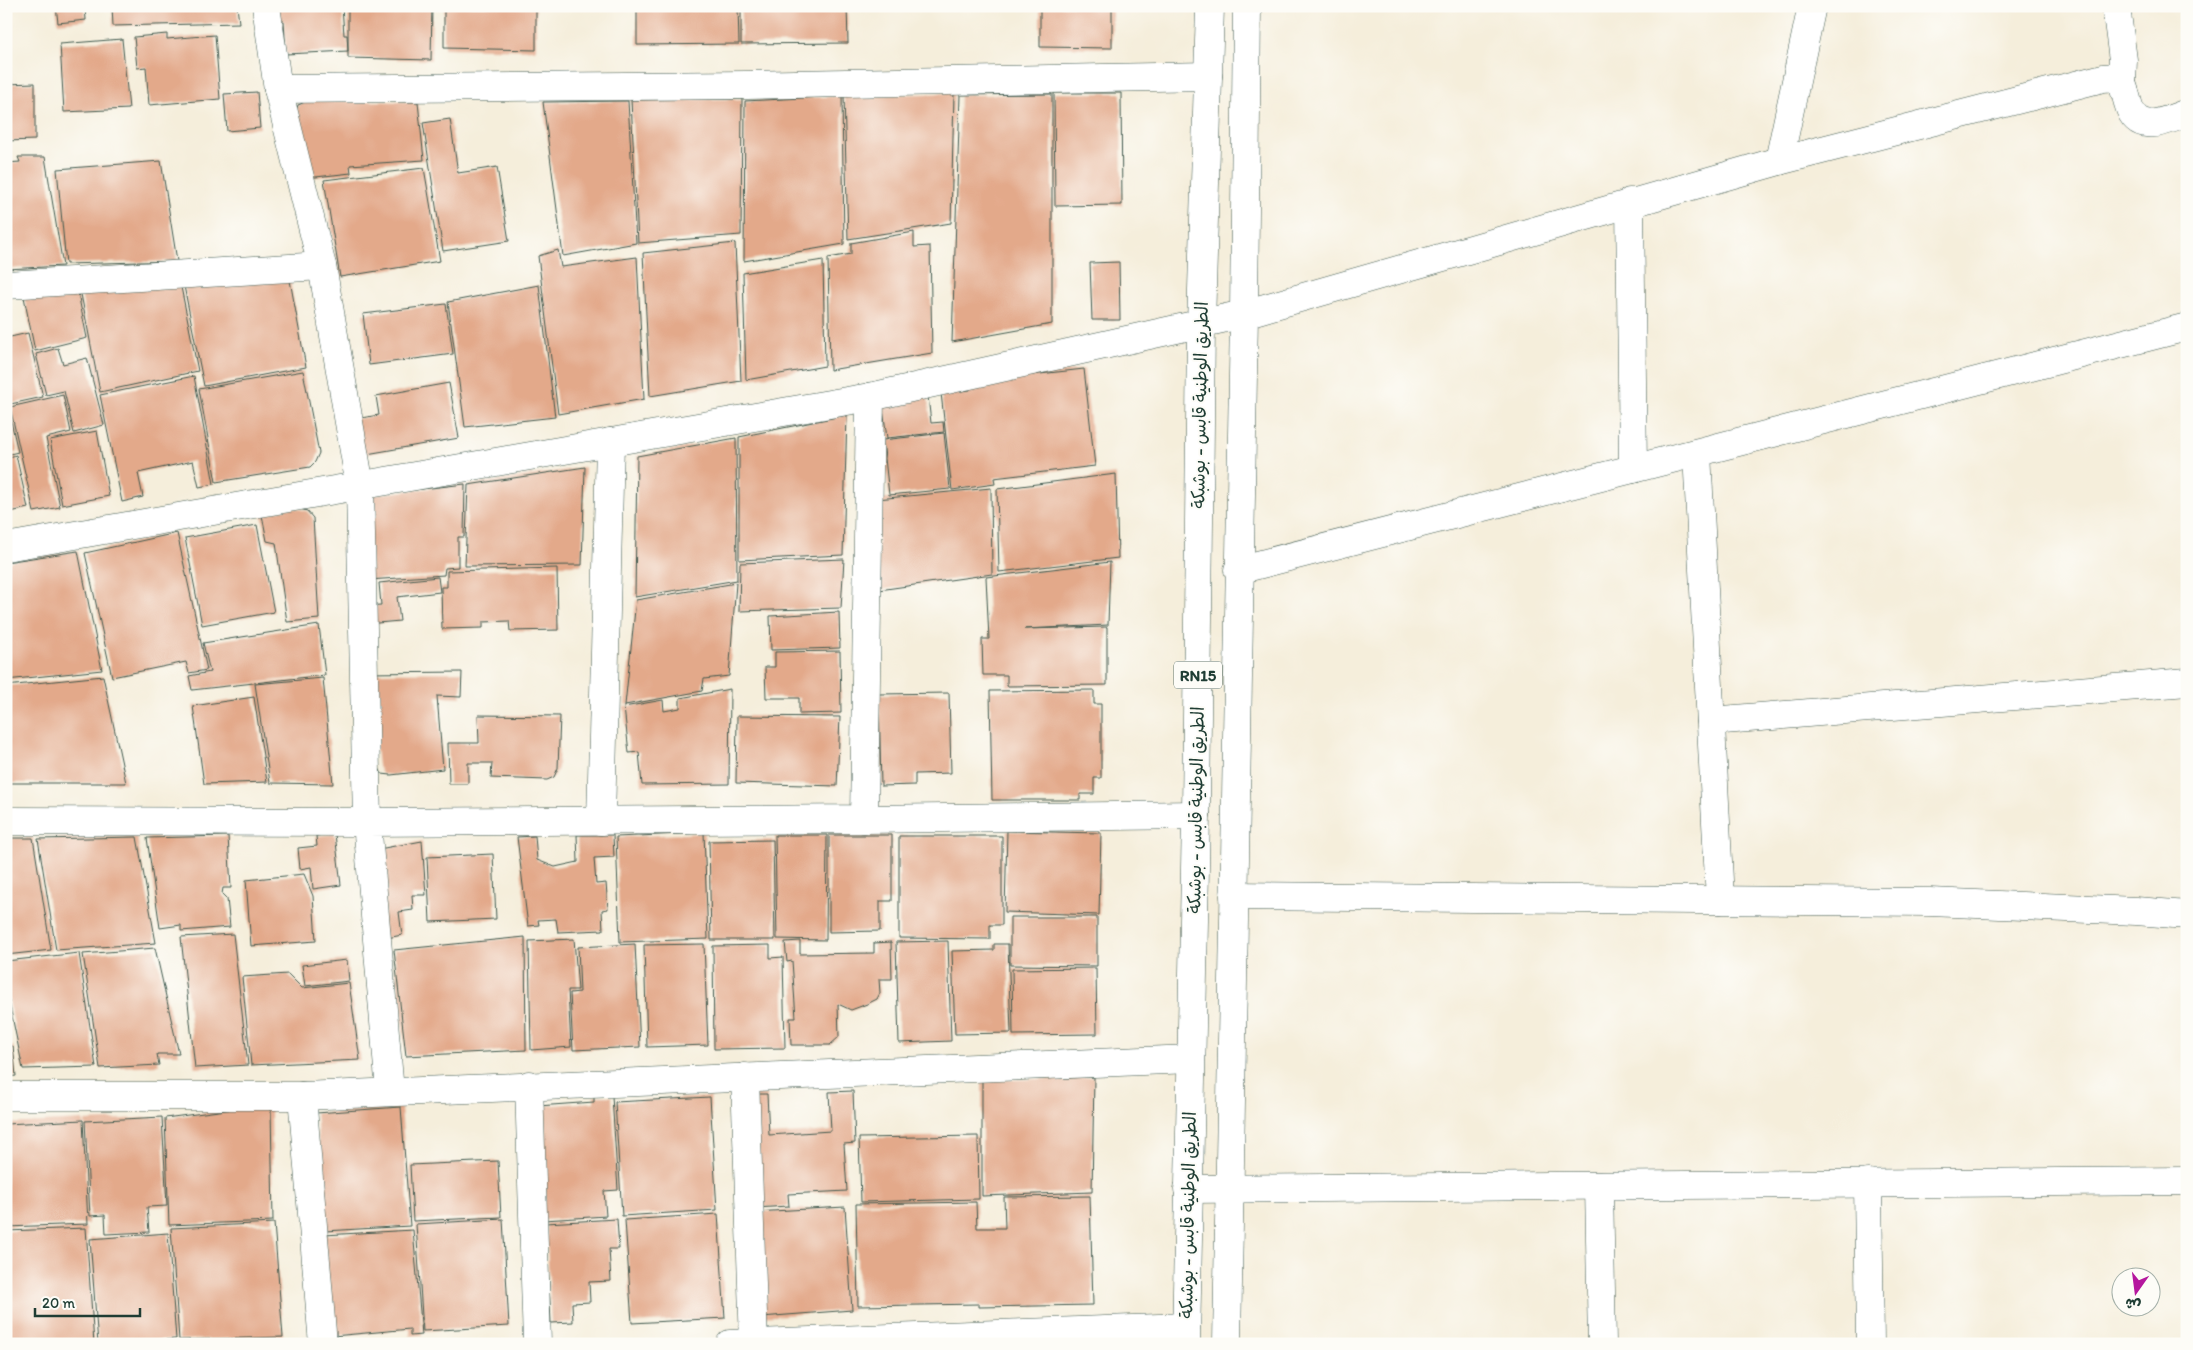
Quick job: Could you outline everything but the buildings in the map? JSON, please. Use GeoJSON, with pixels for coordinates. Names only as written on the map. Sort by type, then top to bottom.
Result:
{"type":"FeatureCollection","features":[{"type":"Feature","properties":{"kind":"street"},"geometry":{"type":"LineString","coordinates":[[266,6],[278,89],[322,266],[360,486],[367,822],[390,1092]]}},
{"type":"Feature","properties":{"kind":"street","name":"الطريق الوطنية قابس - بوشبكة"},"geometry":{"type":"LineString","coordinates":[[1186,1335],[1196,815],[1201,325],[1210,6]]}},
{"type":"Feature","properties":{"kind":"street","name":"RN15"},"geometry":{"type":"LineString","coordinates":[[1227,1344],[1238,570],[1244,314],[1247,6]]}},
{"type":"Feature","properties":{"kind":"street"},"geometry":{"type":"LineString","coordinates":[[1779,161],[1812,6]]}},
{"type":"Feature","properties":{"kind":"street"},"geometry":{"type":"LineString","coordinates":[[2116,6],[2123,60],[2122,82],[2130,111],[2137,119],[2154,124],[2187,113]]}},
{"type":"Feature","properties":{"kind":"street"},"geometry":{"type":"LineString","coordinates":[[278,89],[747,85],[1208,76]]}},
{"type":"Feature","properties":{"kind":"street"},"geometry":{"type":"LineString","coordinates":[[6,548],[870,397],[1201,325],[1779,161],[2102,78],[2117,77],[2122,82]]}},
{"type":"Feature","properties":{"kind":"street"},"geometry":{"type":"LineString","coordinates":[[1630,202],[1633,469]]}},
{"type":"Feature","properties":{"kind":"street"},"geometry":{"type":"LineString","coordinates":[[6,285],[322,266]]}},
{"type":"Feature","properties":{"kind":"street"},"geometry":{"type":"LineString","coordinates":[[1238,570],[2187,327]]}},
{"type":"Feature","properties":{"kind":"street"},"geometry":{"type":"LineString","coordinates":[[864,819],[870,397]]}},
{"type":"Feature","properties":{"kind":"street"},"geometry":{"type":"LineString","coordinates":[[601,820],[610,442]]}},
{"type":"Feature","properties":{"kind":"street"},"geometry":{"type":"LineString","coordinates":[[1697,453],[1720,900]]}},
{"type":"Feature","properties":{"kind":"street"},"geometry":{"type":"LineString","coordinates":[[1711,721],[2187,682]]}},
{"type":"Feature","properties":{"kind":"street"},"geometry":{"type":"LineString","coordinates":[[6,821],[367,822],[1196,815]]}},
{"type":"Feature","properties":{"kind":"street"},"geometry":{"type":"LineString","coordinates":[[1234,896],[1930,902],[2187,915]]}},
{"type":"Feature","properties":{"kind":"street"},"geometry":{"type":"LineString","coordinates":[[6,1096],[302,1096],[1191,1060]]}},
{"type":"Feature","properties":{"kind":"street"},"geometry":{"type":"LineString","coordinates":[[745,1077],[746,1343],[1186,1335]]}},
{"type":"Feature","properties":{"kind":"street"},"geometry":{"type":"LineString","coordinates":[[529,1086],[538,1344]]}},
{"type":"Feature","properties":{"kind":"street"},"geometry":{"type":"LineString","coordinates":[[302,1096],[323,1344]]}},
{"type":"Feature","properties":{"kind":"street"},"geometry":{"type":"LineString","coordinates":[[1188,1189],[2187,1181]]}},
{"type":"Feature","properties":{"kind":"street"},"geometry":{"type":"LineString","coordinates":[[1868,1183],[1870,1344]]}},
{"type":"Feature","properties":{"kind":"street"},"geometry":{"type":"LineString","coordinates":[[1599,1186],[1602,1344]]}}]}
